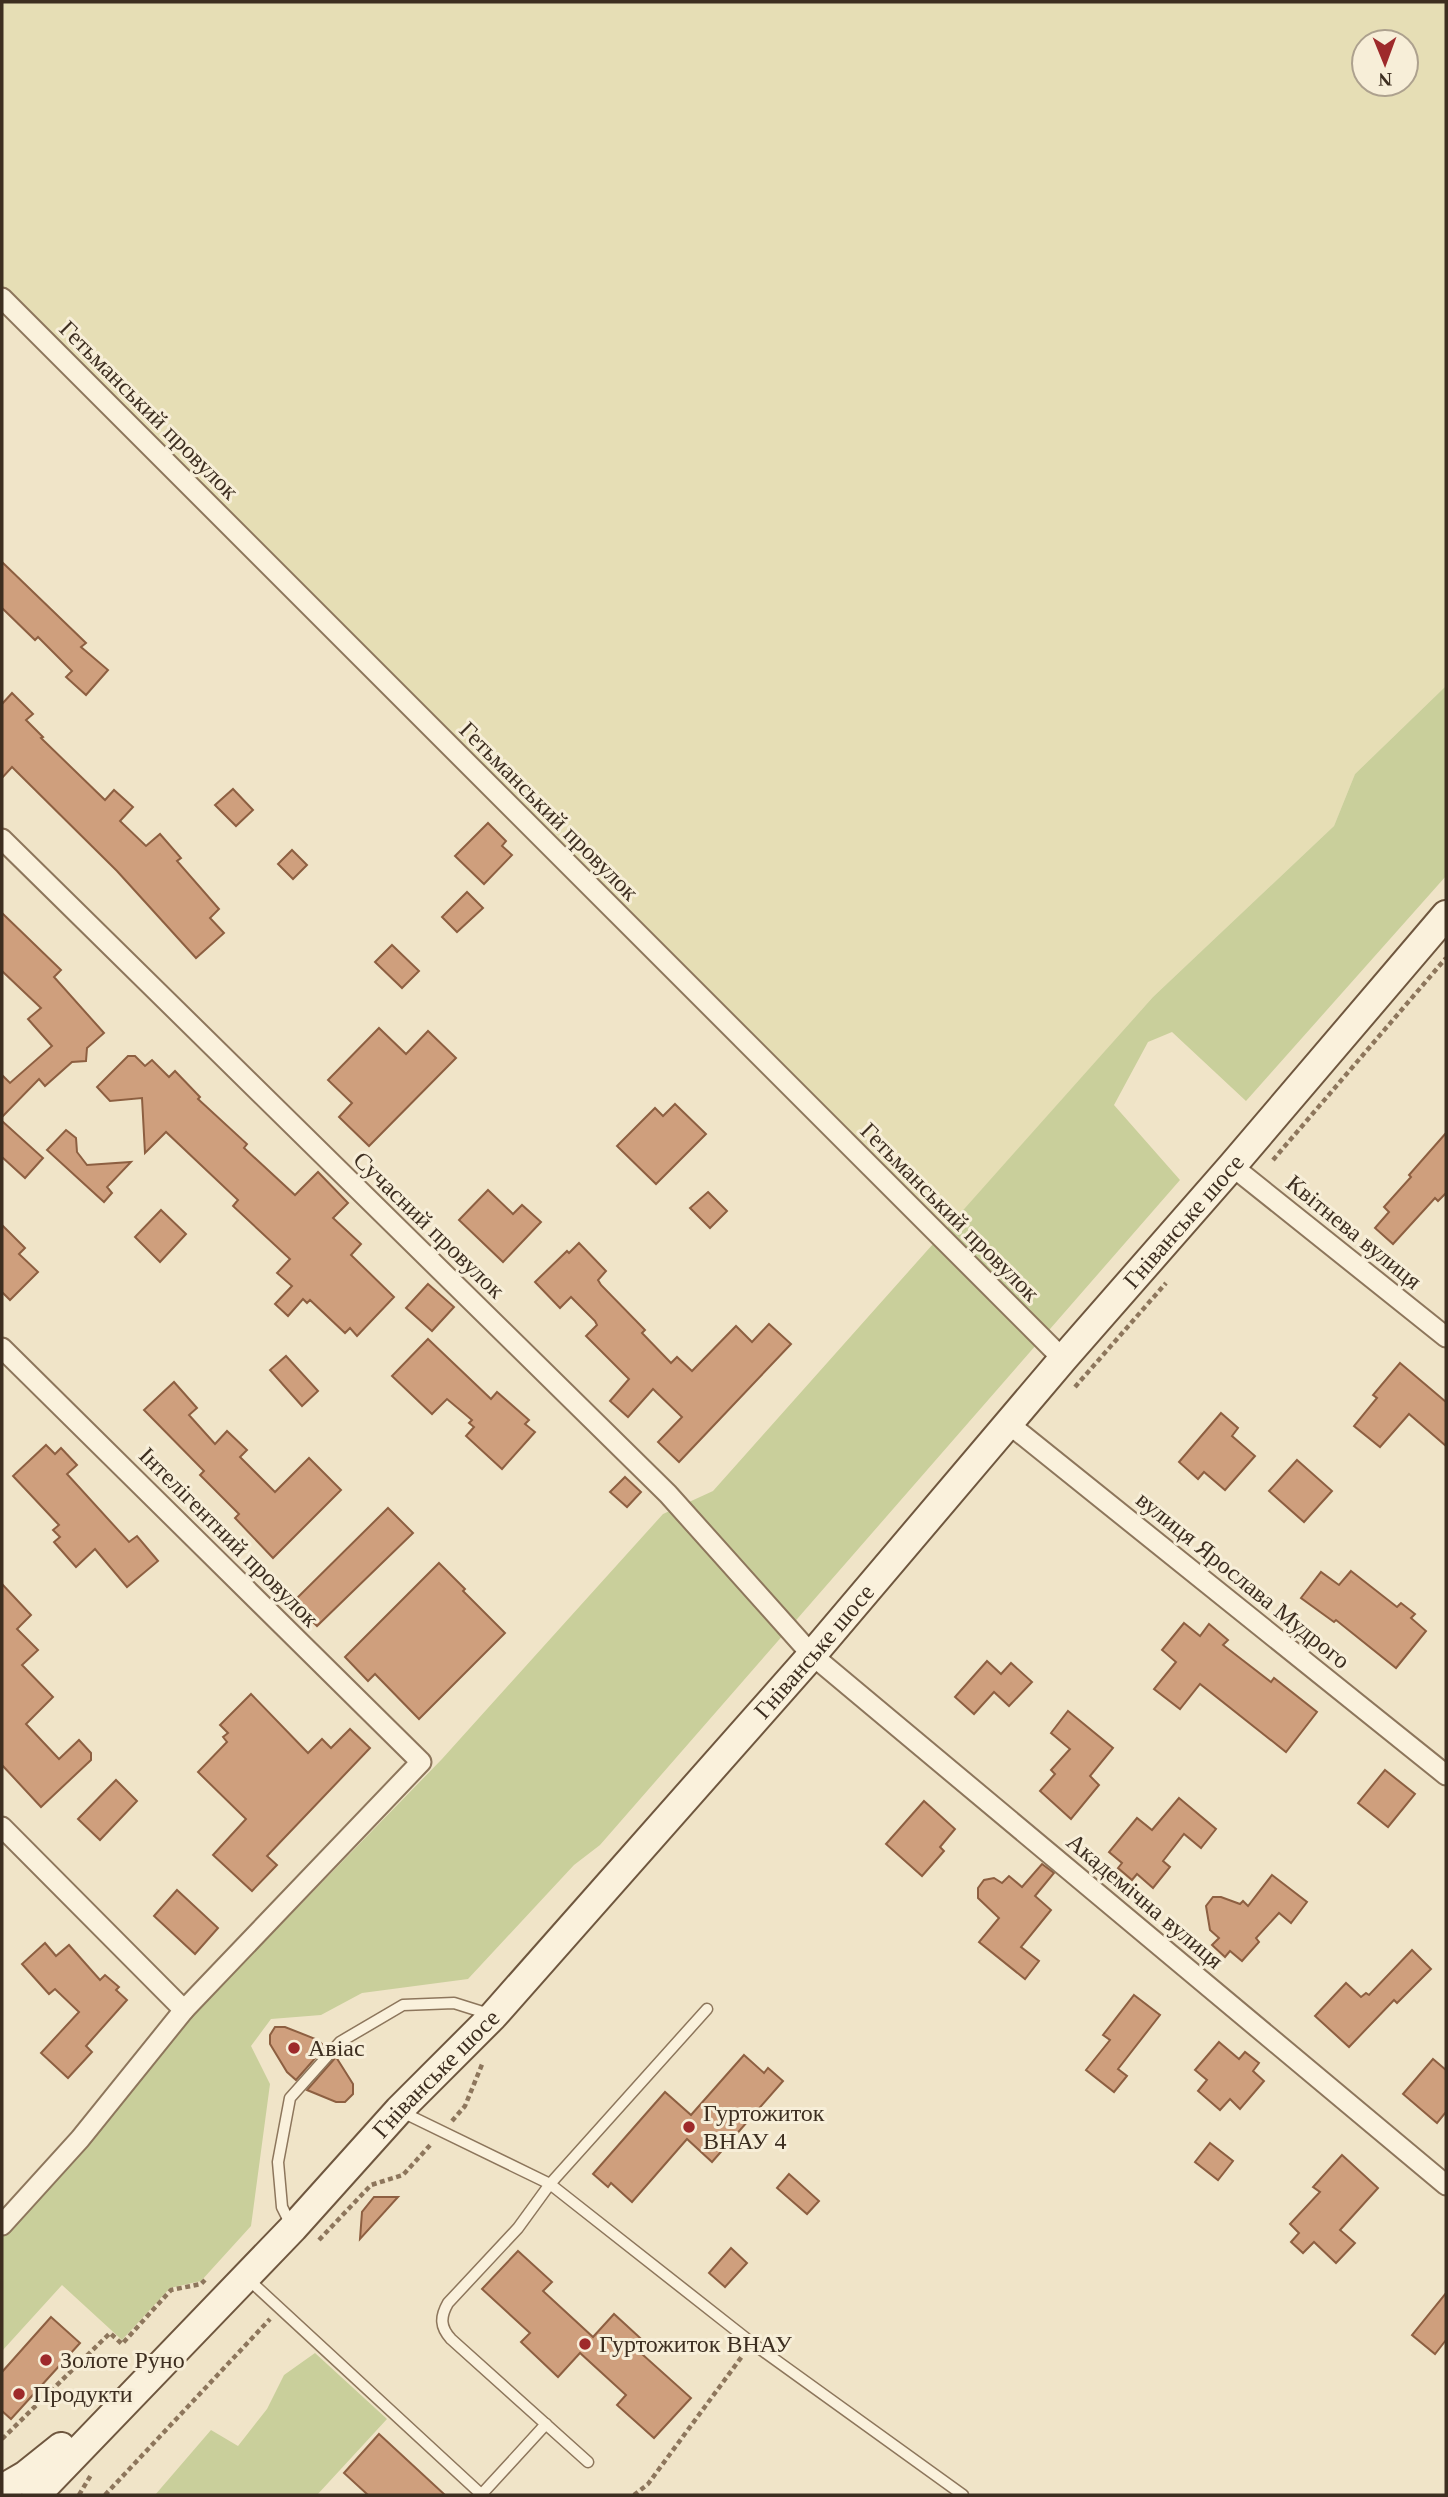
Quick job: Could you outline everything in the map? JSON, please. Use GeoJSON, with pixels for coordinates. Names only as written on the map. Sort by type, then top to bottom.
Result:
{"type":"FeatureCollection","features":[{"type":"Feature","properties":{"kind":"main road","name":"Гніванське шосе"},"geometry":{"type":"LineString","coordinates":[[36,2495],[293,2228],[399,2110],[493,2016],[812,1655],[1063,1359],[1444,923]]}},
{"type":"Feature","properties":{"kind":"main road","name":"Гніванське шосе"},"geometry":{"type":"LineString","coordinates":[[2,2489],[26,2475],[157,2367]]}},
{"type":"Feature","properties":{"kind":"street","name":"Гетьманський провулок"},"geometry":{"type":"LineString","coordinates":[[2,298],[1063,1359]]}},
{"type":"Feature","properties":{"kind":"street","name":"Сучасний провулок"},"geometry":{"type":"LineString","coordinates":[[2,839],[668,1494],[812,1655]]}},
{"type":"Feature","properties":{"kind":"street","name":"Квітнева вулиця"},"geometry":{"type":"LineString","coordinates":[[1232,1166],[1446,1336]]}},
{"type":"Feature","properties":{"kind":"street","name":"Інтелігентний провулок"},"geometry":{"type":"LineString","coordinates":[[2,1348],[421,1762],[184,2010]]}},
{"type":"Feature","properties":{"kind":"street","name":"вулиця Ярослава Мудрого"},"geometry":{"type":"LineString","coordinates":[[1009,1424],[1446,1775]]}},
{"type":"Feature","properties":{"kind":"street","name":"Академічна вулиця"},"geometry":{"type":"LineString","coordinates":[[812,1655],[1446,2185]]}},
{"type":"Feature","properties":{"kind":"street"},"geometry":{"type":"LineString","coordinates":[[2,1827],[184,2010],[80,2139],[2,2225]]}},
{"type":"Feature","properties":{"kind":"lane"},"geometry":{"type":"LineString","coordinates":[[293,2228],[282,2207],[278,2162],[290,2098],[340,2042],[403,2005],[454,2003],[493,2016]]}},
{"type":"Feature","properties":{"kind":"lane"},"geometry":{"type":"LineString","coordinates":[[588,2462],[444,2332],[441,2315],[448,2303],[518,2228],[550,2184],[707,2009]]}},
{"type":"Feature","properties":{"kind":"lane"},"geometry":{"type":"LineString","coordinates":[[399,2110],[550,2184],[752,2343],[963,2495]]}},
{"type":"Feature","properties":{"kind":"lane"},"geometry":{"type":"LineString","coordinates":[[246,2276],[481,2495],[546,2424]]}},
{"type":"Feature","properties":{"kind":"path"},"geometry":{"type":"LineString","coordinates":[[2,2439],[110,2333],[122,2344],[171,2290],[201,2284],[210,2276]]}},
{"type":"Feature","properties":{"kind":"path"},"geometry":{"type":"LineString","coordinates":[[105,2495],[280,2308]]}},
{"type":"Feature","properties":{"kind":"path"},"geometry":{"type":"LineString","coordinates":[[634,2495],[648,2484],[752,2343]]}},
{"type":"Feature","properties":{"kind":"shaded area"},"geometry":{"type":"Polygon","coordinates":[[[2,2],[1446,2],[1446,686],[1355,774],[1334,826],[1153,997],[940,1237],[2,298],[2,2]]]}},
{"type":"Feature","properties":{"kind":"green space"},"geometry":{"type":"Polygon","coordinates":[[[1446,686],[1446,876],[1246,1101],[1172,1032],[1148,1042],[1114,1105],[1180,1180],[600,1845],[574,1865],[468,1979],[362,1993],[321,2015],[271,2019],[251,2046],[270,2084],[251,2226],[201,2281],[170,2288],[122,2340],[62,2285],[2,2351],[2,2237],[88,2144],[191,2017],[442,1759],[663,1514],[713,1491],[1153,997],[1334,826],[1355,774],[1446,686]]]}},
{"type":"Feature","properties":{"kind":"green space"},"geometry":{"type":"Polygon","coordinates":[[[315,2353],[387,2419],[317,2495],[155,2495],[211,2430],[238,2446],[267,2409],[284,2375],[315,2353]]]}},
{"type":"Feature","properties":{"kind":"building"},"geometry":{"type":"Polygon","coordinates":[[[2,562],[86,643],[81,647],[108,670],[86,695],[66,677],[72,671],[38,637],[35,640],[2,608],[2,562]]]}},
{"type":"Feature","properties":{"kind":"building"},"geometry":{"type":"Polygon","coordinates":[[[12,693],[33,714],[26,720],[43,737],[41,738],[105,800],[114,790],[133,807],[120,821],[146,846],[160,834],[181,858],[177,861],[219,909],[210,918],[224,933],[196,958],[117,871],[12,767],[2,778],[2,704],[12,693]]]}},
{"type":"Feature","properties":{"kind":"building"},"geometry":{"type":"Polygon","coordinates":[[[233,789],[253,810],[236,826],[215,805],[233,789]]]}},
{"type":"Feature","properties":{"kind":"building"},"geometry":{"type":"Polygon","coordinates":[[[488,823],[506,841],[502,846],[512,855],[484,884],[455,856],[488,823]]]}},
{"type":"Feature","properties":{"kind":"building"},"geometry":{"type":"Polygon","coordinates":[[[292,850],[307,865],[293,879],[278,864],[292,850]]]}},
{"type":"Feature","properties":{"kind":"building"},"geometry":{"type":"Polygon","coordinates":[[[467,892],[483,908],[457,932],[442,917],[467,892]]]}},
{"type":"Feature","properties":{"kind":"building"},"geometry":{"type":"Polygon","coordinates":[[[2,913],[61,970],[54,977],[104,1033],[87,1048],[86,1061],[72,1062],[45,1086],[39,1079],[2,1117],[2,1075],[10,1083],[52,1046],[28,1019],[41,1008],[2,971],[2,913]]]}},
{"type":"Feature","properties":{"kind":"building"},"geometry":{"type":"Polygon","coordinates":[[[392,945],[419,971],[402,988],[375,962],[392,945]]]}},
{"type":"Feature","properties":{"kind":"building"},"geometry":{"type":"Polygon","coordinates":[[[379,1028],[406,1054],[428,1031],[456,1058],[369,1146],[339,1117],[352,1103],[328,1080],[379,1028]]]}},
{"type":"Feature","properties":{"kind":"building"},"geometry":{"type":"Polygon","coordinates":[[[128,1056],[135,1056],[145,1066],[152,1060],[169,1077],[175,1071],[200,1097],[198,1099],[247,1144],[244,1148],[295,1195],[318,1172],[348,1203],[333,1218],[361,1244],[351,1255],[394,1297],[357,1336],[350,1328],[345,1333],[310,1300],[307,1303],[303,1299],[288,1316],[275,1304],[292,1286],[277,1273],[290,1259],[233,1206],[238,1200],[166,1132],[145,1153],[142,1098],[110,1101],[97,1087],[128,1056]]]}},
{"type":"Feature","properties":{"kind":"building"},"geometry":{"type":"Polygon","coordinates":[[[675,1104],[706,1134],[656,1184],[617,1146],[655,1108],[663,1116],[675,1104]]]}},
{"type":"Feature","properties":{"kind":"building"},"geometry":{"type":"Polygon","coordinates":[[[2,1121],[43,1158],[25,1178],[2,1157],[2,1121]]]}},
{"type":"Feature","properties":{"kind":"building"},"geometry":{"type":"Polygon","coordinates":[[[66,1130],[76,1138],[77,1152],[87,1165],[131,1162],[107,1187],[112,1193],[104,1202],[47,1150],[66,1130]]]}},
{"type":"Feature","properties":{"kind":"building"},"geometry":{"type":"Polygon","coordinates":[[[1446,1133],[1446,1193],[1438,1201],[1435,1198],[1393,1244],[1375,1228],[1389,1212],[1384,1207],[1446,1133]]]}},
{"type":"Feature","properties":{"kind":"building"},"geometry":{"type":"Polygon","coordinates":[[[488,1190],[513,1214],[522,1205],[541,1222],[503,1262],[459,1220],[488,1190]]]}},
{"type":"Feature","properties":{"kind":"building"},"geometry":{"type":"Polygon","coordinates":[[[708,1192],[727,1211],[710,1228],[690,1208],[708,1192]]]}},
{"type":"Feature","properties":{"kind":"building"},"geometry":{"type":"Polygon","coordinates":[[[161,1210],[186,1234],[160,1262],[135,1237],[161,1210]]]}},
{"type":"Feature","properties":{"kind":"building"},"geometry":{"type":"Polygon","coordinates":[[[2,1225],[25,1248],[19,1254],[38,1272],[10,1300],[2,1292],[2,1225]]]}},
{"type":"Feature","properties":{"kind":"building"},"geometry":{"type":"Polygon","coordinates":[[[579,1243],[606,1271],[598,1280],[601,1285],[645,1330],[642,1333],[671,1363],[677,1357],[692,1371],[736,1326],[752,1342],[769,1324],[791,1344],[679,1462],[658,1442],[682,1417],[653,1389],[628,1417],[610,1401],[629,1379],[586,1336],[597,1325],[595,1321],[571,1297],[560,1308],[535,1282],[579,1243]]]}},
{"type":"Feature","properties":{"kind":"building"},"geometry":{"type":"Polygon","coordinates":[[[428,1284],[454,1307],[432,1331],[406,1308],[428,1284]]]}},
{"type":"Feature","properties":{"kind":"building"},"geometry":{"type":"Polygon","coordinates":[[[428,1339],[491,1399],[497,1392],[529,1420],[525,1424],[535,1432],[502,1469],[466,1436],[474,1427],[469,1423],[472,1420],[447,1399],[432,1414],[392,1376],[428,1339]]]}},
{"type":"Feature","properties":{"kind":"building"},"geometry":{"type":"Polygon","coordinates":[[[286,1356],[318,1391],[302,1406],[270,1370],[286,1356]]]}},
{"type":"Feature","properties":{"kind":"building"},"geometry":{"type":"Polygon","coordinates":[[[1400,1363],[1446,1402],[1446,1446],[1409,1414],[1380,1447],[1354,1426],[1377,1398],[1373,1395],[1400,1363]]]}},
{"type":"Feature","properties":{"kind":"building"},"geometry":{"type":"Polygon","coordinates":[[[174,1382],[197,1408],[189,1415],[215,1444],[227,1431],[247,1450],[240,1457],[275,1492],[309,1458],[341,1490],[273,1558],[235,1518],[239,1514],[200,1475],[204,1471],[144,1410],[174,1382]]]}},
{"type":"Feature","properties":{"kind":"building"},"geometry":{"type":"Polygon","coordinates":[[[1221,1413],[1238,1428],[1232,1436],[1255,1456],[1225,1490],[1204,1472],[1198,1479],[1179,1462],[1221,1413]]]}},
{"type":"Feature","properties":{"kind":"building"},"geometry":{"type":"Polygon","coordinates":[[[46,1445],[55,1454],[61,1448],[77,1465],[67,1474],[129,1542],[137,1536],[158,1561],[127,1587],[95,1549],[76,1567],[54,1542],[60,1537],[53,1530],[59,1525],[13,1476],[46,1445]]]}},
{"type":"Feature","properties":{"kind":"building"},"geometry":{"type":"Polygon","coordinates":[[[1297,1460],[1332,1491],[1304,1522],[1269,1491],[1297,1460]]]}},
{"type":"Feature","properties":{"kind":"building"},"geometry":{"type":"Polygon","coordinates":[[[625,1477],[641,1492],[627,1507],[610,1492],[625,1477]]]}},
{"type":"Feature","properties":{"kind":"building"},"geometry":{"type":"Polygon","coordinates":[[[388,1508],[413,1533],[317,1626],[293,1602],[388,1508]]]}},
{"type":"Feature","properties":{"kind":"building"},"geometry":{"type":"Polygon","coordinates":[[[439,1563],[505,1633],[419,1719],[375,1674],[368,1681],[345,1657],[439,1563]]]}},
{"type":"Feature","properties":{"kind":"building"},"geometry":{"type":"Polygon","coordinates":[[[1351,1571],[1397,1607],[1401,1603],[1415,1614],[1411,1618],[1426,1631],[1396,1668],[1336,1620],[1334,1622],[1301,1598],[1321,1572],[1339,1585],[1351,1571]]]}},
{"type":"Feature","properties":{"kind":"building"},"geometry":{"type":"Polygon","coordinates":[[[2,1584],[31,1615],[17,1629],[38,1650],[22,1665],[53,1697],[26,1724],[59,1759],[79,1740],[91,1753],[91,1760],[41,1807],[2,1765],[2,1584]]]}},
{"type":"Feature","properties":{"kind":"building"},"geometry":{"type":"Polygon","coordinates":[[[1184,1623],[1200,1636],[1209,1624],[1228,1640],[1223,1645],[1271,1682],[1274,1678],[1317,1712],[1286,1752],[1200,1684],[1180,1709],[1154,1689],[1176,1662],[1162,1650],[1184,1623]]]}},
{"type":"Feature","properties":{"kind":"building"},"geometry":{"type":"Polygon","coordinates":[[[987,1661],[1001,1674],[1011,1663],[1032,1682],[1009,1706],[994,1692],[974,1714],[955,1697],[987,1661]]]}},
{"type":"Feature","properties":{"kind":"building"},"geometry":{"type":"Polygon","coordinates":[[[251,1694],[308,1753],[322,1739],[331,1748],[350,1729],[370,1748],[267,1856],[277,1865],[252,1891],[213,1855],[246,1819],[198,1772],[227,1742],[223,1737],[228,1733],[220,1725],[251,1694]]]}},
{"type":"Feature","properties":{"kind":"building"},"geometry":{"type":"Polygon","coordinates":[[[1068,1711],[1113,1748],[1090,1776],[1099,1785],[1071,1819],[1040,1791],[1055,1774],[1051,1770],[1070,1749],[1051,1733],[1068,1711]]]}},
{"type":"Feature","properties":{"kind":"building"},"geometry":{"type":"Polygon","coordinates":[[[1385,1770],[1415,1794],[1388,1827],[1358,1803],[1385,1770]]]}},
{"type":"Feature","properties":{"kind":"building"},"geometry":{"type":"Polygon","coordinates":[[[116,1780],[137,1801],[100,1840],[78,1819],[116,1780]]]}},
{"type":"Feature","properties":{"kind":"building"},"geometry":{"type":"Polygon","coordinates":[[[1179,1798],[1216,1829],[1201,1848],[1184,1834],[1163,1861],[1170,1867],[1153,1888],[1137,1874],[1132,1880],[1118,1868],[1122,1863],[1109,1852],[1137,1818],[1152,1830],[1179,1798]]]}},
{"type":"Feature","properties":{"kind":"building"},"geometry":{"type":"Polygon","coordinates":[[[924,1801],[955,1829],[940,1847],[944,1851],[922,1876],[886,1844],[924,1801]]]}},
{"type":"Feature","properties":{"kind":"building"},"geometry":{"type":"Polygon","coordinates":[[[1042,1864],[1054,1873],[1035,1896],[1051,1910],[1021,1947],[1039,1961],[1025,1979],[979,1942],[999,1918],[978,1898],[978,1888],[984,1880],[994,1878],[1002,1883],[1009,1876],[1022,1887],[1042,1864]]]}},
{"type":"Feature","properties":{"kind":"building"},"geometry":{"type":"Polygon","coordinates":[[[1272,1875],[1307,1902],[1291,1923],[1279,1913],[1256,1938],[1259,1942],[1242,1961],[1230,1951],[1225,1957],[1212,1945],[1219,1938],[1210,1930],[1206,1906],[1213,1897],[1221,1897],[1240,1904],[1243,1901],[1248,1906],[1272,1875]]]}},
{"type":"Feature","properties":{"kind":"building"},"geometry":{"type":"Polygon","coordinates":[[[177,1890],[218,1928],[195,1954],[154,1916],[177,1890]]]}},
{"type":"Feature","properties":{"kind":"building"},"geometry":{"type":"Polygon","coordinates":[[[45,1943],[56,1956],[69,1945],[100,1980],[105,1975],[119,1987],[116,1990],[127,2000],[86,2046],[92,2052],[68,2078],[41,2053],[79,2012],[55,1989],[49,1994],[22,1964],[45,1943]]]}},
{"type":"Feature","properties":{"kind":"building"},"geometry":{"type":"Polygon","coordinates":[[[1412,1950],[1431,1969],[1397,2003],[1394,2000],[1349,2047],[1315,2016],[1346,1983],[1361,1997],[1366,1993],[1369,1995],[1412,1950]]]}},
{"type":"Feature","properties":{"kind":"building"},"geometry":{"type":"Polygon","coordinates":[[[1134,1995],[1160,2015],[1118,2069],[1127,2076],[1114,2092],[1086,2070],[1110,2040],[1103,2035],[1134,1995]]]}},
{"type":"Feature","properties":{"kind":"building"},"geometry":{"type":"Polygon","coordinates":[[[275,2027],[285,2027],[318,2040],[325,2047],[296,2080],[287,2072],[270,2044],[270,2035],[275,2027]]]}},
{"type":"Feature","properties":{"kind":"building"},"geometry":{"type":"Polygon","coordinates":[[[1219,2042],[1239,2059],[1245,2052],[1259,2063],[1253,2071],[1264,2081],[1240,2109],[1230,2099],[1220,2110],[1198,2091],[1207,2080],[1195,2070],[1219,2042]]]}},
{"type":"Feature","properties":{"kind":"building","name":"Гуртожиток ВНАУ 4"},"geometry":{"type":"Polygon","coordinates":[[[744,2055],[764,2073],[768,2068],[783,2081],[712,2162],[687,2139],[632,2202],[611,2183],[608,2187],[593,2174],[665,2092],[691,2115],[744,2055]]]}},
{"type":"Feature","properties":{"kind":"building"},"geometry":{"type":"Polygon","coordinates":[[[336,2057],[353,2084],[353,2094],[345,2102],[336,2102],[307,2090],[336,2057]]]}},
{"type":"Feature","properties":{"kind":"building"},"geometry":{"type":"Polygon","coordinates":[[[1433,2059],[1446,2070],[1446,2112],[1437,2123],[1403,2094],[1433,2059]]]}},
{"type":"Feature","properties":{"kind":"building"},"geometry":{"type":"Polygon","coordinates":[[[1210,2143],[1233,2161],[1218,2180],[1195,2162],[1210,2143]]]}},
{"type":"Feature","properties":{"kind":"building"},"geometry":{"type":"Polygon","coordinates":[[[1342,2155],[1378,2188],[1340,2230],[1355,2243],[1336,2263],[1314,2242],[1303,2253],[1291,2242],[1299,2233],[1290,2224],[1320,2192],[1313,2187],[1342,2155]]]}},
{"type":"Feature","properties":{"kind":"building"},"geometry":{"type":"Polygon","coordinates":[[[789,2174],[819,2201],[807,2214],[777,2188],[789,2174]]]}},
{"type":"Feature","properties":{"kind":"building"},"geometry":{"type":"Polygon","coordinates":[[[374,2197],[398,2197],[360,2239],[362,2212],[374,2197]]]}},
{"type":"Feature","properties":{"kind":"building"},"geometry":{"type":"Polygon","coordinates":[[[731,2248],[747,2263],[725,2287],[709,2273],[731,2248]]]}},
{"type":"Feature","properties":{"kind":"building","name":"Гуртожиток ВНАУ"},"geometry":{"type":"Polygon","coordinates":[[[518,2251],[552,2282],[543,2291],[593,2337],[614,2314],[650,2347],[643,2355],[691,2398],[654,2438],[617,2405],[626,2395],[580,2353],[558,2377],[521,2342],[530,2333],[482,2289],[518,2251]]]}},
{"type":"Feature","properties":{"kind":"building"},"geometry":{"type":"Polygon","coordinates":[[[1446,2293],[1446,2340],[1435,2354],[1412,2335],[1446,2293]]]}},
{"type":"Feature","properties":{"kind":"building"},"geometry":{"type":"Polygon","coordinates":[[[51,2317],[80,2343],[11,2419],[2,2411],[2,2372],[51,2317]]]}},
{"type":"Feature","properties":{"kind":"building"},"geometry":{"type":"Polygon","coordinates":[[[379,2434],[445,2495],[368,2495],[344,2473],[379,2434]]]}},
{"type":"Feature","properties":{"kind":"place","name":"Авіас"},"geometry":{"type":"Point","coordinates":[294,2048]}},
{"type":"Feature","properties":{"kind":"place","name":"Гуртожиток ВНАУ 4"},"geometry":{"type":"Point","coordinates":[689,2127]}},
{"type":"Feature","properties":{"kind":"place","name":"Гуртожиток ВНАУ"},"geometry":{"type":"Point","coordinates":[585,2344]}},
{"type":"Feature","properties":{"kind":"place","name":"Золоте Руно"},"geometry":{"type":"Point","coordinates":[46,2360]}},
{"type":"Feature","properties":{"kind":"place","name":"Продукти"},"geometry":{"type":"Point","coordinates":[19,2394]}}]}
